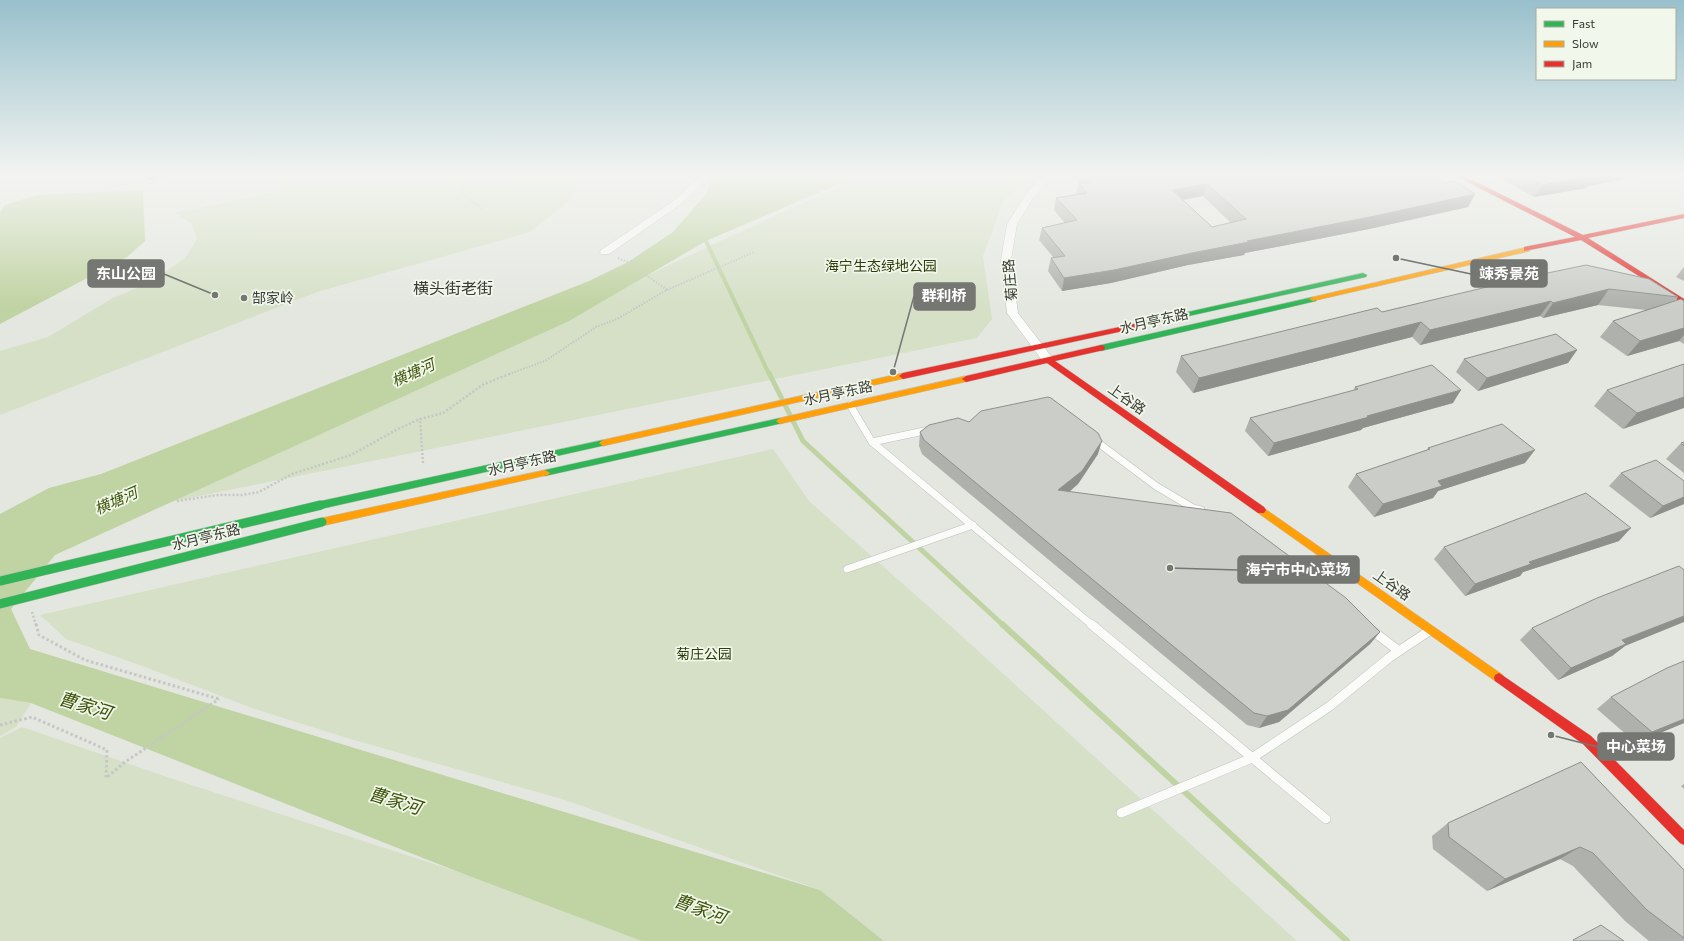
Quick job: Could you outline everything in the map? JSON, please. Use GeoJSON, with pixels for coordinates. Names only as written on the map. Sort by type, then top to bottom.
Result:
{"type":"FeatureCollection","features":[{"type":"Feature","properties":{"kind":"main road"},"geometry":{"type":"LineString","coordinates":[[1546,220],[1581,237],[1684,302]]}},
{"type":"Feature","properties":{"kind":"main road","name":"水月亭东路"},"geometry":{"type":"LineString","coordinates":[[0,604],[322,522],[850,405],[1581,237],[1665,220]]}},
{"type":"Feature","properties":{"kind":"main road"},"geometry":{"type":"LineString","coordinates":[[1551,233],[1581,227]]}},
{"type":"Feature","properties":{"kind":"main road","name":"水月亭东路"},"geometry":{"type":"LineString","coordinates":[[0,581],[321,505],[1373,272]]}},
{"type":"Feature","properties":{"kind":"main road","name":"上谷路"},"geometry":{"type":"LineString","coordinates":[[1048,360],[1587,740],[1684,839]]}},
{"type":"Feature","properties":{"kind":"street"},"geometry":{"type":"LineString","coordinates":[[605,252],[652,220]]}},
{"type":"Feature","properties":{"kind":"street","name":"菊庄路"},"geometry":{"type":"LineString","coordinates":[[1014,220],[1012,224],[1006,260],[1013,313],[1048,360]]}},
{"type":"Feature","properties":{"kind":"lane"},"geometry":{"type":"LineString","coordinates":[[850,405],[872,442],[1326,819]]}},
{"type":"Feature","properties":{"kind":"lane"},"geometry":{"type":"LineString","coordinates":[[872,442],[933,429]]}},
{"type":"Feature","properties":{"kind":"lane"},"geometry":{"type":"LineString","coordinates":[[1086,433],[1156,486],[1193,508],[1208,512]]}},
{"type":"Feature","properties":{"kind":"lane"},"geometry":{"type":"LineString","coordinates":[[847,569],[973,525]]}},
{"type":"Feature","properties":{"kind":"lane"},"geometry":{"type":"LineString","coordinates":[[1361,622],[1399,651]]}},
{"type":"Feature","properties":{"kind":"lane"},"geometry":{"type":"LineString","coordinates":[[1121,812],[1252,758],[1330,706],[1399,651],[1431,630]]}},
{"type":"Feature","properties":{"kind":"path"},"geometry":{"type":"LineString","coordinates":[[605,252],[628,262],[667,290]]}},
{"type":"Feature","properties":{"kind":"path"},"geometry":{"type":"LineString","coordinates":[[177,501],[218,495],[242,495],[259,492],[292,474],[352,455],[398,429],[420,419],[443,413],[484,384],[545,361],[596,327],[617,319],[667,290],[708,274],[754,252]]}},
{"type":"Feature","properties":{"kind":"path"},"geometry":{"type":"LineString","coordinates":[[420,419],[423,463]]}},
{"type":"Feature","properties":{"kind":"path"},"geometry":{"type":"LineString","coordinates":[[0,725],[32,717],[108,750],[106,778],[125,762],[219,699],[85,660],[39,635],[32,610]]}},
{"type":"Feature","properties":{"kind":"green space"},"geometry":{"type":"Polygon","coordinates":[[[186,220],[545,220],[530,232],[317,292],[0,415],[0,351],[48,337],[113,298],[149,283],[185,258],[197,239],[191,223],[186,220]]]}},
{"type":"Feature","properties":{"kind":"green space","name":"海宁生态绿地公园"},"geometry":{"type":"Polygon","coordinates":[[[766,220],[996,220],[983,256],[992,319],[977,338],[160,504],[766,220]]]}},
{"type":"Feature","properties":{"kind":"green space","name":"菊庄公园"},"geometry":{"type":"Polygon","coordinates":[[[773,449],[809,501],[954,629],[1297,941],[884,941],[820,890],[565,800],[347,738],[252,708],[145,667],[66,639],[40,615],[773,449]]]}},
{"type":"Feature","properties":{"kind":"green space"},"geometry":{"type":"Polygon","coordinates":[[[0,698],[31,703],[16,727],[0,736],[0,698]]]}},
{"type":"Feature","properties":{"kind":"green space"},"geometry":{"type":"Polygon","coordinates":[[[22,727],[173,779],[606,920],[657,941],[0,941],[0,738],[22,727]]]}},
{"type":"Feature","properties":{"kind":"water"},"geometry":{"type":"Polygon","coordinates":[[[0,220],[144,220],[145,241],[127,257],[0,324],[0,220]]]}},
{"type":"Feature","properties":{"kind":"water"},"geometry":{"type":"Polygon","coordinates":[[[684,220],[755,220],[706,241],[569,321],[55,555],[11,609],[30,649],[820,890],[884,941],[642,941],[456,871],[31,703],[0,698],[0,514],[49,488],[101,474],[589,281],[628,262],[673,232],[684,220]]]}},
{"type":"Feature","properties":{"kind":"building"},"geometry":{"type":"Polygon","coordinates":[[[1077,220],[1204,220],[1212,227],[1242,220],[1355,220],[1247,241],[1249,242],[1114,270],[1064,278],[1051,258],[1065,256],[1042,228],[1077,220]]]}},
{"type":"Feature","properties":{"kind":"building"},"geometry":{"type":"Polygon","coordinates":[[[1586,265],[1649,279],[1678,297],[1609,289],[1553,303],[1551,301],[1430,330],[1421,322],[1199,378],[1181,356],[1377,308],[1382,312],[1586,265]]]}},
{"type":"Feature","properties":{"kind":"building"},"geometry":{"type":"Polygon","coordinates":[[[1681,299],[1684,301],[1684,328],[1640,341],[1613,321],[1681,299]]]}},
{"type":"Feature","properties":{"kind":"building"},"geometry":{"type":"Polygon","coordinates":[[[1556,334],[1577,350],[1487,378],[1464,359],[1556,334]]]}},
{"type":"Feature","properties":{"kind":"building"},"geometry":{"type":"Polygon","coordinates":[[[1684,364],[1684,397],[1637,413],[1607,390],[1684,364]]]}},
{"type":"Feature","properties":{"kind":"building"},"geometry":{"type":"Polygon","coordinates":[[[1432,365],[1461,390],[1274,443],[1250,418],[1358,389],[1355,387],[1432,365]]]}},
{"type":"Feature","properties":{"kind":"building"},"geometry":{"type":"Polygon","coordinates":[[[1048,397],[1098,433],[1102,441],[1082,471],[1058,490],[1231,513],[1346,598],[1380,632],[1288,710],[1267,716],[1254,713],[924,440],[920,432],[929,425],[958,418],[969,422],[981,411],[1048,397]]]}},
{"type":"Feature","properties":{"kind":"building"},"geometry":{"type":"Polygon","coordinates":[[[1502,424],[1535,450],[1438,481],[1442,486],[1383,504],[1356,474],[1430,449],[1428,448],[1502,424]]]}},
{"type":"Feature","properties":{"kind":"building"},"geometry":{"type":"Polygon","coordinates":[[[1656,460],[1684,481],[1684,497],[1663,506],[1621,473],[1656,460]]]}},
{"type":"Feature","properties":{"kind":"building"},"geometry":{"type":"Polygon","coordinates":[[[1586,493],[1631,528],[1529,562],[1531,564],[1475,584],[1444,547],[1586,493]]]}},
{"type":"Feature","properties":{"kind":"building"},"geometry":{"type":"Polygon","coordinates":[[[1679,566],[1684,570],[1684,616],[1622,640],[1626,644],[1571,668],[1532,628],[1597,598],[1679,566]]]}},
{"type":"Feature","properties":{"kind":"building"},"geometry":{"type":"Polygon","coordinates":[[[1684,661],[1684,719],[1652,732],[1611,697],[1667,668],[1684,661]]]}},
{"type":"Feature","properties":{"kind":"building"},"geometry":{"type":"Polygon","coordinates":[[[1581,762],[1684,870],[1684,938],[1647,910],[1593,853],[1580,847],[1505,879],[1449,837],[1448,823],[1581,762]]]}},
{"type":"Feature","properties":{"kind":"building"},"geometry":{"type":"Polygon","coordinates":[[[1601,925],[1624,941],[1573,940],[1601,925]]]}},
{"type":"Feature","properties":{"kind":"waterway"},"geometry":{"type":"LineString","coordinates":[[706,241],[769,374]]}},
{"type":"Feature","properties":{"kind":"waterway"},"geometry":{"type":"LineString","coordinates":[[769,373],[803,441],[1003,625]]}},
{"type":"Feature","properties":{"kind":"waterway"},"geometry":{"type":"LineString","coordinates":[[1002,624],[1347,941]]}},
{"type":"Feature","properties":{"kind":"traffic: fast"},"geometry":{"type":"LineString","coordinates":[[1134,326],[1363,275]]}},
{"type":"Feature","properties":{"kind":"traffic: fast"},"geometry":{"type":"LineString","coordinates":[[1101,348],[1313,299]]}},
{"type":"Feature","properties":{"kind":"traffic: fast"},"geometry":{"type":"LineString","coordinates":[[545,473],[780,421]]}},
{"type":"Feature","properties":{"kind":"traffic: fast"},"geometry":{"type":"LineString","coordinates":[[321,505],[603,443]]}},
{"type":"Feature","properties":{"kind":"traffic: fast"},"geometry":{"type":"LineString","coordinates":[[0,581],[321,505]]}},
{"type":"Feature","properties":{"kind":"traffic: fast"},"geometry":{"type":"LineString","coordinates":[[0,604],[322,522]]}},
{"type":"Feature","properties":{"kind":"traffic: slow"},"geometry":{"type":"LineString","coordinates":[[1313,299],[1527,249]]}},
{"type":"Feature","properties":{"kind":"traffic: slow"},"geometry":{"type":"LineString","coordinates":[[603,443],[903,376]]}},
{"type":"Feature","properties":{"kind":"traffic: slow"},"geometry":{"type":"LineString","coordinates":[[780,421],[966,379]]}},
{"type":"Feature","properties":{"kind":"traffic: slow"},"geometry":{"type":"LineString","coordinates":[[322,522],[545,473]]}},
{"type":"Feature","properties":{"kind":"traffic: slow"},"geometry":{"type":"LineString","coordinates":[[1261,510],[1499,678]]}},
{"type":"Feature","properties":{"kind":"traffic: jam"},"geometry":{"type":"LineString","coordinates":[[1547,220],[1581,237],[1684,302]]}},
{"type":"Feature","properties":{"kind":"traffic: jam"},"geometry":{"type":"LineString","coordinates":[[1527,249],[1665,220]]}},
{"type":"Feature","properties":{"kind":"traffic: jam"},"geometry":{"type":"LineString","coordinates":[[903,376],[1134,326]]}},
{"type":"Feature","properties":{"kind":"traffic: jam"},"geometry":{"type":"LineString","coordinates":[[966,379],[1101,348]]}},
{"type":"Feature","properties":{"kind":"traffic: jam"},"geometry":{"type":"LineString","coordinates":[[1048,360],[1261,510]]}},
{"type":"Feature","properties":{"kind":"traffic: jam"},"geometry":{"type":"LineString","coordinates":[[1499,678],[1587,740],[1684,839]]}},
{"type":"Feature","properties":{"kind":"place","name":"竦秀景苑"},"geometry":{"type":"Point","coordinates":[1396,258]}},
{"type":"Feature","properties":{"kind":"place","name":"东山公园"},"geometry":{"type":"Point","coordinates":[215,295]}},
{"type":"Feature","properties":{"kind":"place","name":"郜家岭"},"geometry":{"type":"Point","coordinates":[244,298]}},
{"type":"Feature","properties":{"kind":"place","name":"群利桥"},"geometry":{"type":"Point","coordinates":[893,372]}},
{"type":"Feature","properties":{"kind":"place","name":"海宁市中心菜场"},"geometry":{"type":"Point","coordinates":[1170,568]}},
{"type":"Feature","properties":{"kind":"place","name":"中心菜场"},"geometry":{"type":"Point","coordinates":[1551,735]}},
{"type":"Feature","properties":{"kind":"district","name":"横头街老街"},"geometry":{"type":"Point","coordinates":[453,288]}},
{"type":"Feature","properties":{"kind":"water label","name":"横塘河"},"geometry":{"type":"Point","coordinates":[413,373]}},
{"type":"Feature","properties":{"kind":"water label","name":"横塘河"},"geometry":{"type":"Point","coordinates":[116,501]}},
{"type":"Feature","properties":{"kind":"water label","name":"曹家河"},"geometry":{"type":"Point","coordinates":[85,706]}},
{"type":"Feature","properties":{"kind":"water label","name":"曹家河"},"geometry":{"type":"Point","coordinates":[395,801]}},
{"type":"Feature","properties":{"kind":"water label","name":"曹家河"},"geometry":{"type":"Point","coordinates":[700,909]}}]}
